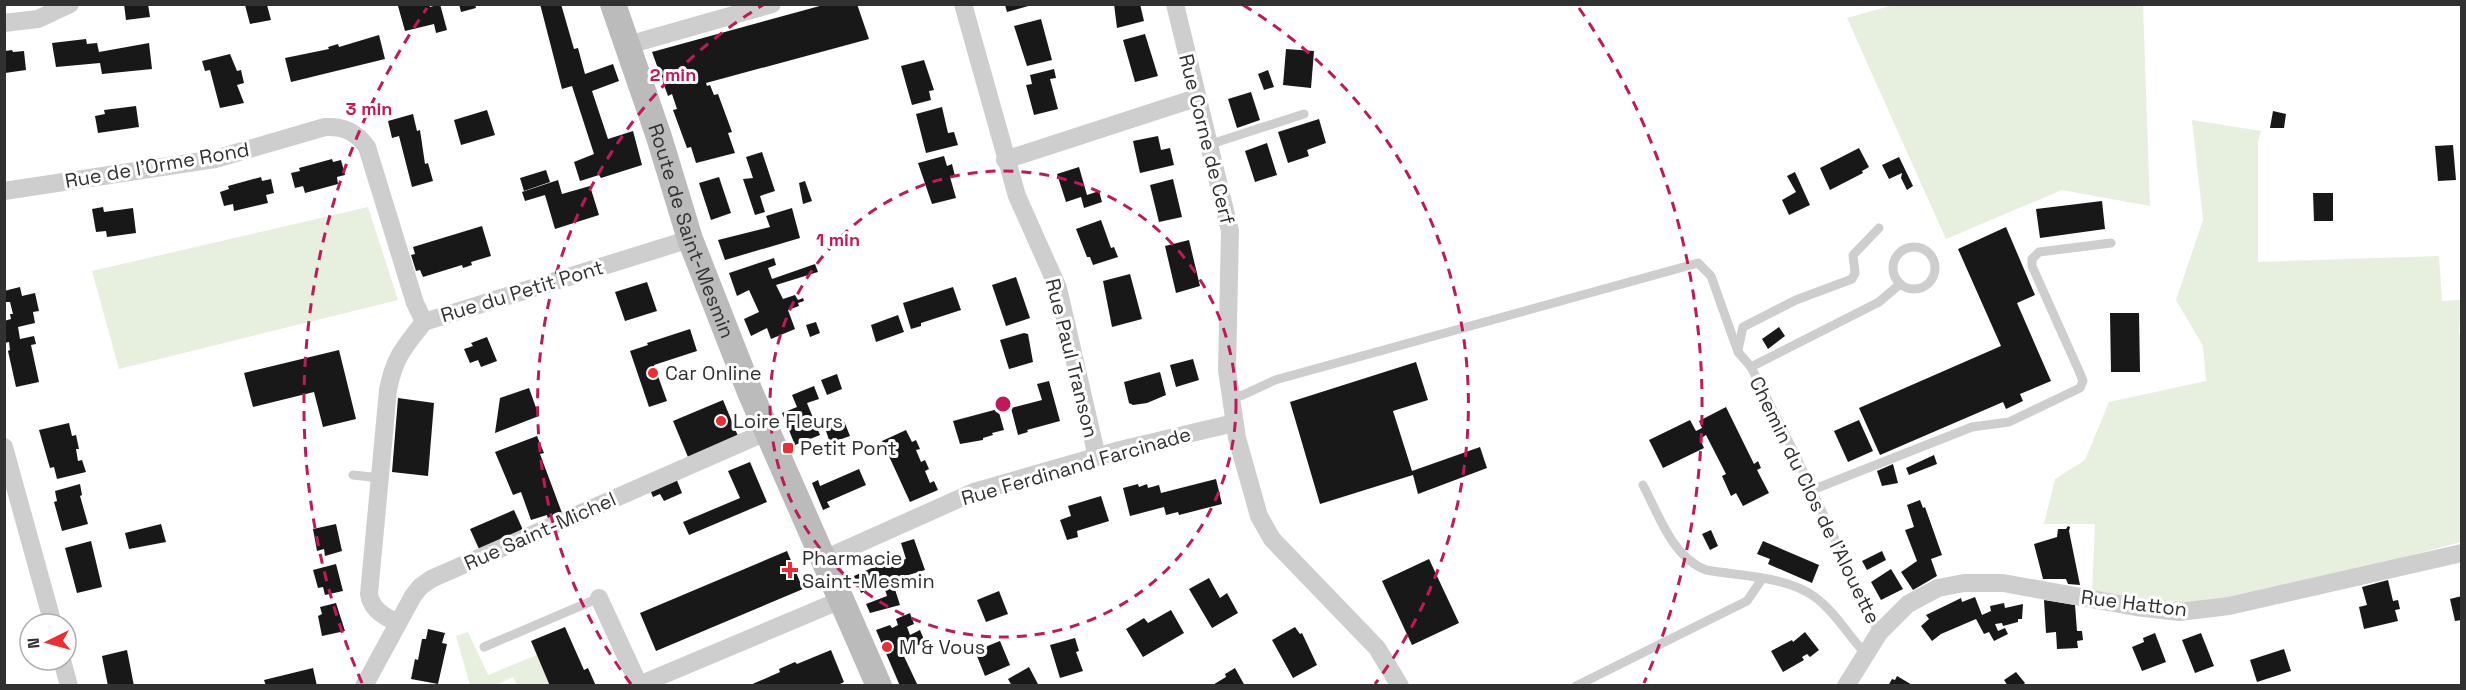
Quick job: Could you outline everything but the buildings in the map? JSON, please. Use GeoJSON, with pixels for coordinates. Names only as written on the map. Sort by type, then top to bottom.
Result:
{"type":"FeatureCollection","features":[{"type":"Feature","properties":{"kind":"main road","name":"Route de Saint-Mesmin"},"geometry":{"type":"LineString","coordinates":[[613,4],[690,239],[766,432],[879,686]]}},
{"type":"Feature","properties":{"kind":"street"},"geometry":{"type":"LineString","coordinates":[[4,23],[38,19],[70,4]]}},
{"type":"Feature","properties":{"kind":"street"},"geometry":{"type":"LineString","coordinates":[[628,45],[772,4]]}},
{"type":"Feature","properties":{"kind":"street","name":"Rue Paul Transon"},"geometry":{"type":"LineString","coordinates":[[963,4],[1005,160],[1017,196],[1058,288],[1097,457]]}},
{"type":"Feature","properties":{"kind":"street","name":"Rue Corne de Cerf"},"geometry":{"type":"LineString","coordinates":[[1175,4],[1196,99],[1230,231],[1226,346],[1229,398],[1262,524],[1272,539],[1377,648],[1400,686]]}},
{"type":"Feature","properties":{"kind":"street"},"geometry":{"type":"LineString","coordinates":[[1005,160],[1196,99]]}},
{"type":"Feature","properties":{"kind":"street","name":"Rue de l'Orme Rond"},"geometry":{"type":"LineString","coordinates":[[4,191],[215,159],[325,127],[335,126],[349,130],[367,147],[415,303],[424,322]]}},
{"type":"Feature","properties":{"kind":"street","name":"Rue du Petit Pont"},"geometry":{"type":"LineString","coordinates":[[397,622],[388,618],[370,602],[392,368],[397,356],[424,322],[690,239]]}},
{"type":"Feature","properties":{"kind":"street","name":"Rue Ferdinand Farcinade"},"geometry":{"type":"LineString","coordinates":[[822,560],[974,492],[1097,457],[1234,423]]}},
{"type":"Feature","properties":{"kind":"street","name":"Rue Saint-Michel"},"geometry":{"type":"LineString","coordinates":[[364,686],[397,622],[420,586],[430,579],[766,432]]}},
{"type":"Feature","properties":{"kind":"street"},"geometry":{"type":"LineString","coordinates":[[4,447],[49,612]]}},
{"type":"Feature","properties":{"kind":"street","name":"Rue Hatton"},"geometry":{"type":"LineString","coordinates":[[1846,686],[1879,633],[1908,604],[1938,588],[1964,583],[2003,583],[2136,607],[2179,612],[2229,606],[2462,553]]}},
{"type":"Feature","properties":{"kind":"street"},"geometry":{"type":"LineString","coordinates":[[599,598],[639,685],[841,600]]}},
{"type":"Feature","properties":{"kind":"lane"},"geometry":{"type":"LineString","coordinates":[[1208,145],[1304,114]]}},
{"type":"Feature","properties":{"kind":"lane"},"geometry":{"type":"LineString","coordinates":[[1738,352],[1743,327],[1796,300],[1852,279],[1855,273],[1853,255],[1879,228]]}},
{"type":"Feature","properties":{"kind":"lane"},"geometry":{"type":"LineString","coordinates":[[1812,490],[1972,427],[2009,422],[2080,388],[2083,381],[2032,266],[2032,259],[2039,252],[2111,243]]}},
{"type":"Feature","properties":{"kind":"lane"},"geometry":{"type":"LineString","coordinates":[[1917,247],[1928,252],[1935,265],[1932,279],[1920,288],[1906,288],[1900,284],[1893,272],[1895,259],[1899,254],[1904,250],[1917,247]]}},
{"type":"Feature","properties":{"kind":"lane"},"geometry":{"type":"LineString","coordinates":[[1229,398],[1243,395],[1275,380],[1698,263],[1711,276],[1738,352]]}},
{"type":"Feature","properties":{"kind":"lane","name":"Chemin du Clos de l'Alouette"},"geometry":{"type":"LineString","coordinates":[[1751,367],[1879,302],[1900,284]]}},
{"type":"Feature","properties":{"kind":"lane","name":"Chemin du Clos de l'Alouette"},"geometry":{"type":"LineString","coordinates":[[1738,352],[1751,367],[1879,633]]}},
{"type":"Feature","properties":{"kind":"lane"},"geometry":{"type":"LineString","coordinates":[[353,475],[380,478]]}},
{"type":"Feature","properties":{"kind":"lane"},"geometry":{"type":"LineString","coordinates":[[1643,485],[1673,544],[1697,567],[1797,588],[1814,597],[1828,609],[1865,653]]}},
{"type":"Feature","properties":{"kind":"lane"},"geometry":{"type":"LineString","coordinates":[[1576,686],[1747,601],[1762,579]]}},
{"type":"Feature","properties":{"kind":"lane"},"geometry":{"type":"LineString","coordinates":[[484,646],[599,598]]}},
{"type":"Feature","properties":{"kind":"green space"},"geometry":{"type":"Polygon","coordinates":[[[1897,4],[2143,5],[2150,206],[2062,190],[1946,239],[1847,18],[1897,4]]]}},
{"type":"Feature","properties":{"kind":"green space"},"geometry":{"type":"Polygon","coordinates":[[[2192,120],[2261,131],[2258,142],[2258,262],[2439,256],[2442,301],[2461,300],[2459,334],[2462,334],[2461,542],[2206,611],[2092,592],[2095,524],[2044,524],[2055,479],[2085,460],[2109,402],[2206,381],[2203,346],[2176,300],[2203,220],[2192,120]]]}},
{"type":"Feature","properties":{"kind":"green space"},"geometry":{"type":"Polygon","coordinates":[[[368,207],[398,300],[119,369],[92,271],[368,207]]]}},
{"type":"Feature","properties":{"kind":"green space"},"geometry":{"type":"Polygon","coordinates":[[[468,632],[488,675],[537,655],[550,685],[517,685],[513,677],[496,685],[470,685],[456,636],[468,632]]]}},
{"type":"Feature","properties":{"kind":"place","name":"Car Online"},"geometry":{"type":"Point","coordinates":[653,373]}},
{"type":"Feature","properties":{"kind":"place","name":"Loire Fleurs"},"geometry":{"type":"Point","coordinates":[721,421]}},
{"type":"Feature","properties":{"kind":"place","name":"Petit Pont"},"geometry":{"type":"Point","coordinates":[788,448]}},
{"type":"Feature","properties":{"kind":"place","name":"Pharmacie Saint-Mesmin"},"geometry":{"type":"Point","coordinates":[790,570]}},
{"type":"Feature","properties":{"kind":"place","name":"M & Vous"},"geometry":{"type":"Point","coordinates":[887,647]}}]}
